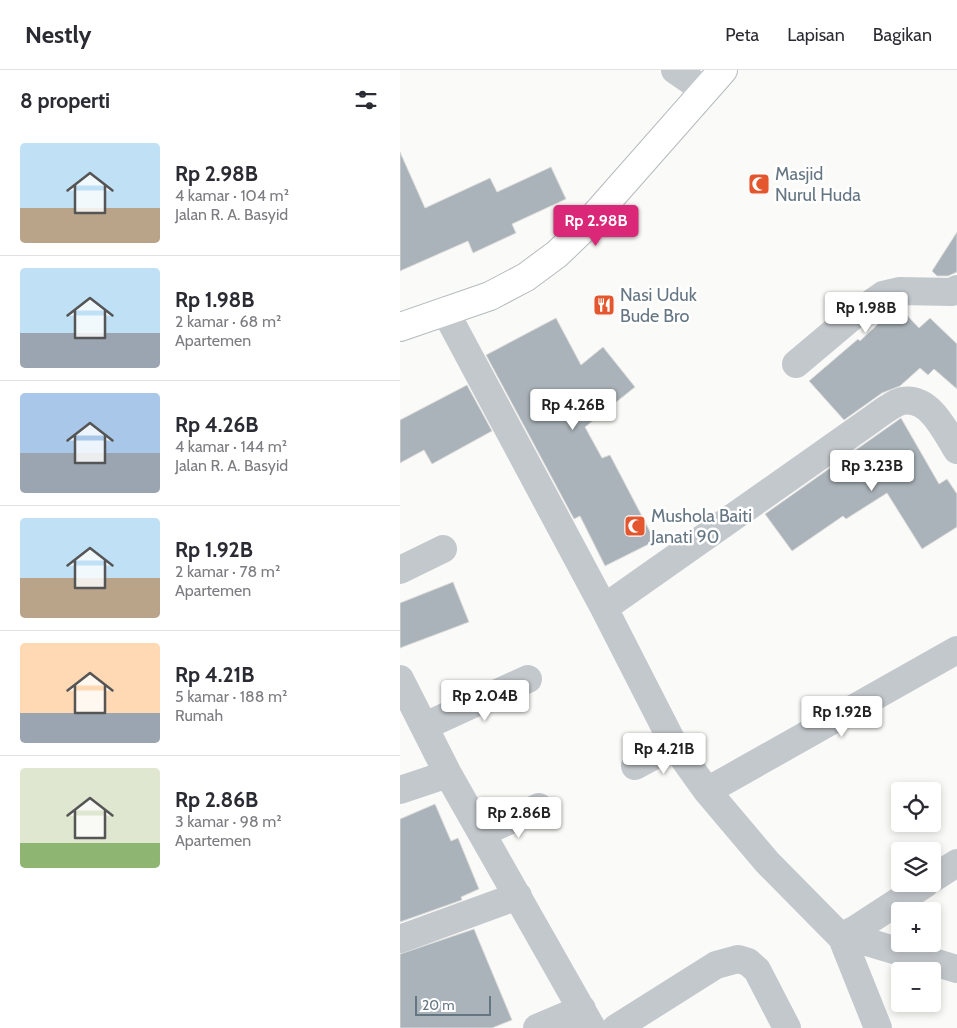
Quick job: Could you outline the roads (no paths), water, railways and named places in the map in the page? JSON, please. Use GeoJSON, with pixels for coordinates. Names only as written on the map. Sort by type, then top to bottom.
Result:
{"type":"FeatureCollection","features":[{"type":"Feature","properties":{"kind":"main road"},"geometry":{"type":"LineString","coordinates":[[400,327],[490,296],[526,277],[557,254],[583,229],[722,70]]}},
{"type":"Feature","properties":{"kind":"street"},"geometry":{"type":"LineString","coordinates":[[675,70],[704,90]]}},
{"type":"Feature","properties":{"kind":"street"},"geometry":{"type":"LineString","coordinates":[[796,364],[883,295],[900,291],[952,292],[957,289]]}},
{"type":"Feature","properties":{"kind":"street"},"geometry":{"type":"LineString","coordinates":[[445,311],[604,608],[674,746],[707,791],[767,862],[847,934],[864,941],[957,969]]}},
{"type":"Feature","properties":{"kind":"street"},"geometry":{"type":"LineString","coordinates":[[604,608],[871,420],[902,401],[917,403],[929,409],[957,450]]}},
{"type":"Feature","properties":{"kind":"street"},"geometry":{"type":"LineString","coordinates":[[400,570],[444,549]]}},
{"type":"Feature","properties":{"kind":"street"},"geometry":{"type":"LineString","coordinates":[[707,791],[957,650]]}},
{"type":"Feature","properties":{"kind":"street"},"geometry":{"type":"LineString","coordinates":[[400,679],[448,774],[587,1019],[537,1028]]}},
{"type":"Feature","properties":{"kind":"street"},"geometry":{"type":"LineString","coordinates":[[425,726],[528,679]]}},
{"type":"Feature","properties":{"kind":"street"},"geometry":{"type":"LineString","coordinates":[[635,766],[674,746]]}},
{"type":"Feature","properties":{"kind":"street"},"geometry":{"type":"LineString","coordinates":[[400,790],[448,774]]}},
{"type":"Feature","properties":{"kind":"street"},"geometry":{"type":"LineString","coordinates":[[482,833],[539,807]]}},
{"type":"Feature","properties":{"kind":"street"},"geometry":{"type":"LineString","coordinates":[[941,873],[957,863]]}},
{"type":"Feature","properties":{"kind":"street"},"geometry":{"type":"LineString","coordinates":[[847,934],[913,892]]}},
{"type":"Feature","properties":{"kind":"street"},"geometry":{"type":"LineString","coordinates":[[400,939],[518,896]]}},
{"type":"Feature","properties":{"kind":"street"},"geometry":{"type":"LineString","coordinates":[[847,934],[878,1028]]}},
{"type":"Feature","properties":{"kind":"street"},"geometry":{"type":"LineString","coordinates":[[616,1028],[716,965],[738,959],[748,962],[756,970],[787,1028]]}},
{"type":"Feature","properties":{"kind":"place","name":"Masjid Nurul Huda"},"geometry":{"type":"Point","coordinates":[759,184]}},
{"type":"Feature","properties":{"kind":"place","name":"Nasi Uduk Bude Bro"},"geometry":{"type":"Point","coordinates":[604,305]}},
{"type":"Feature","properties":{"kind":"place","name":"Mushola Baiti Janati 90"},"geometry":{"type":"Point","coordinates":[635,526]}}]}
